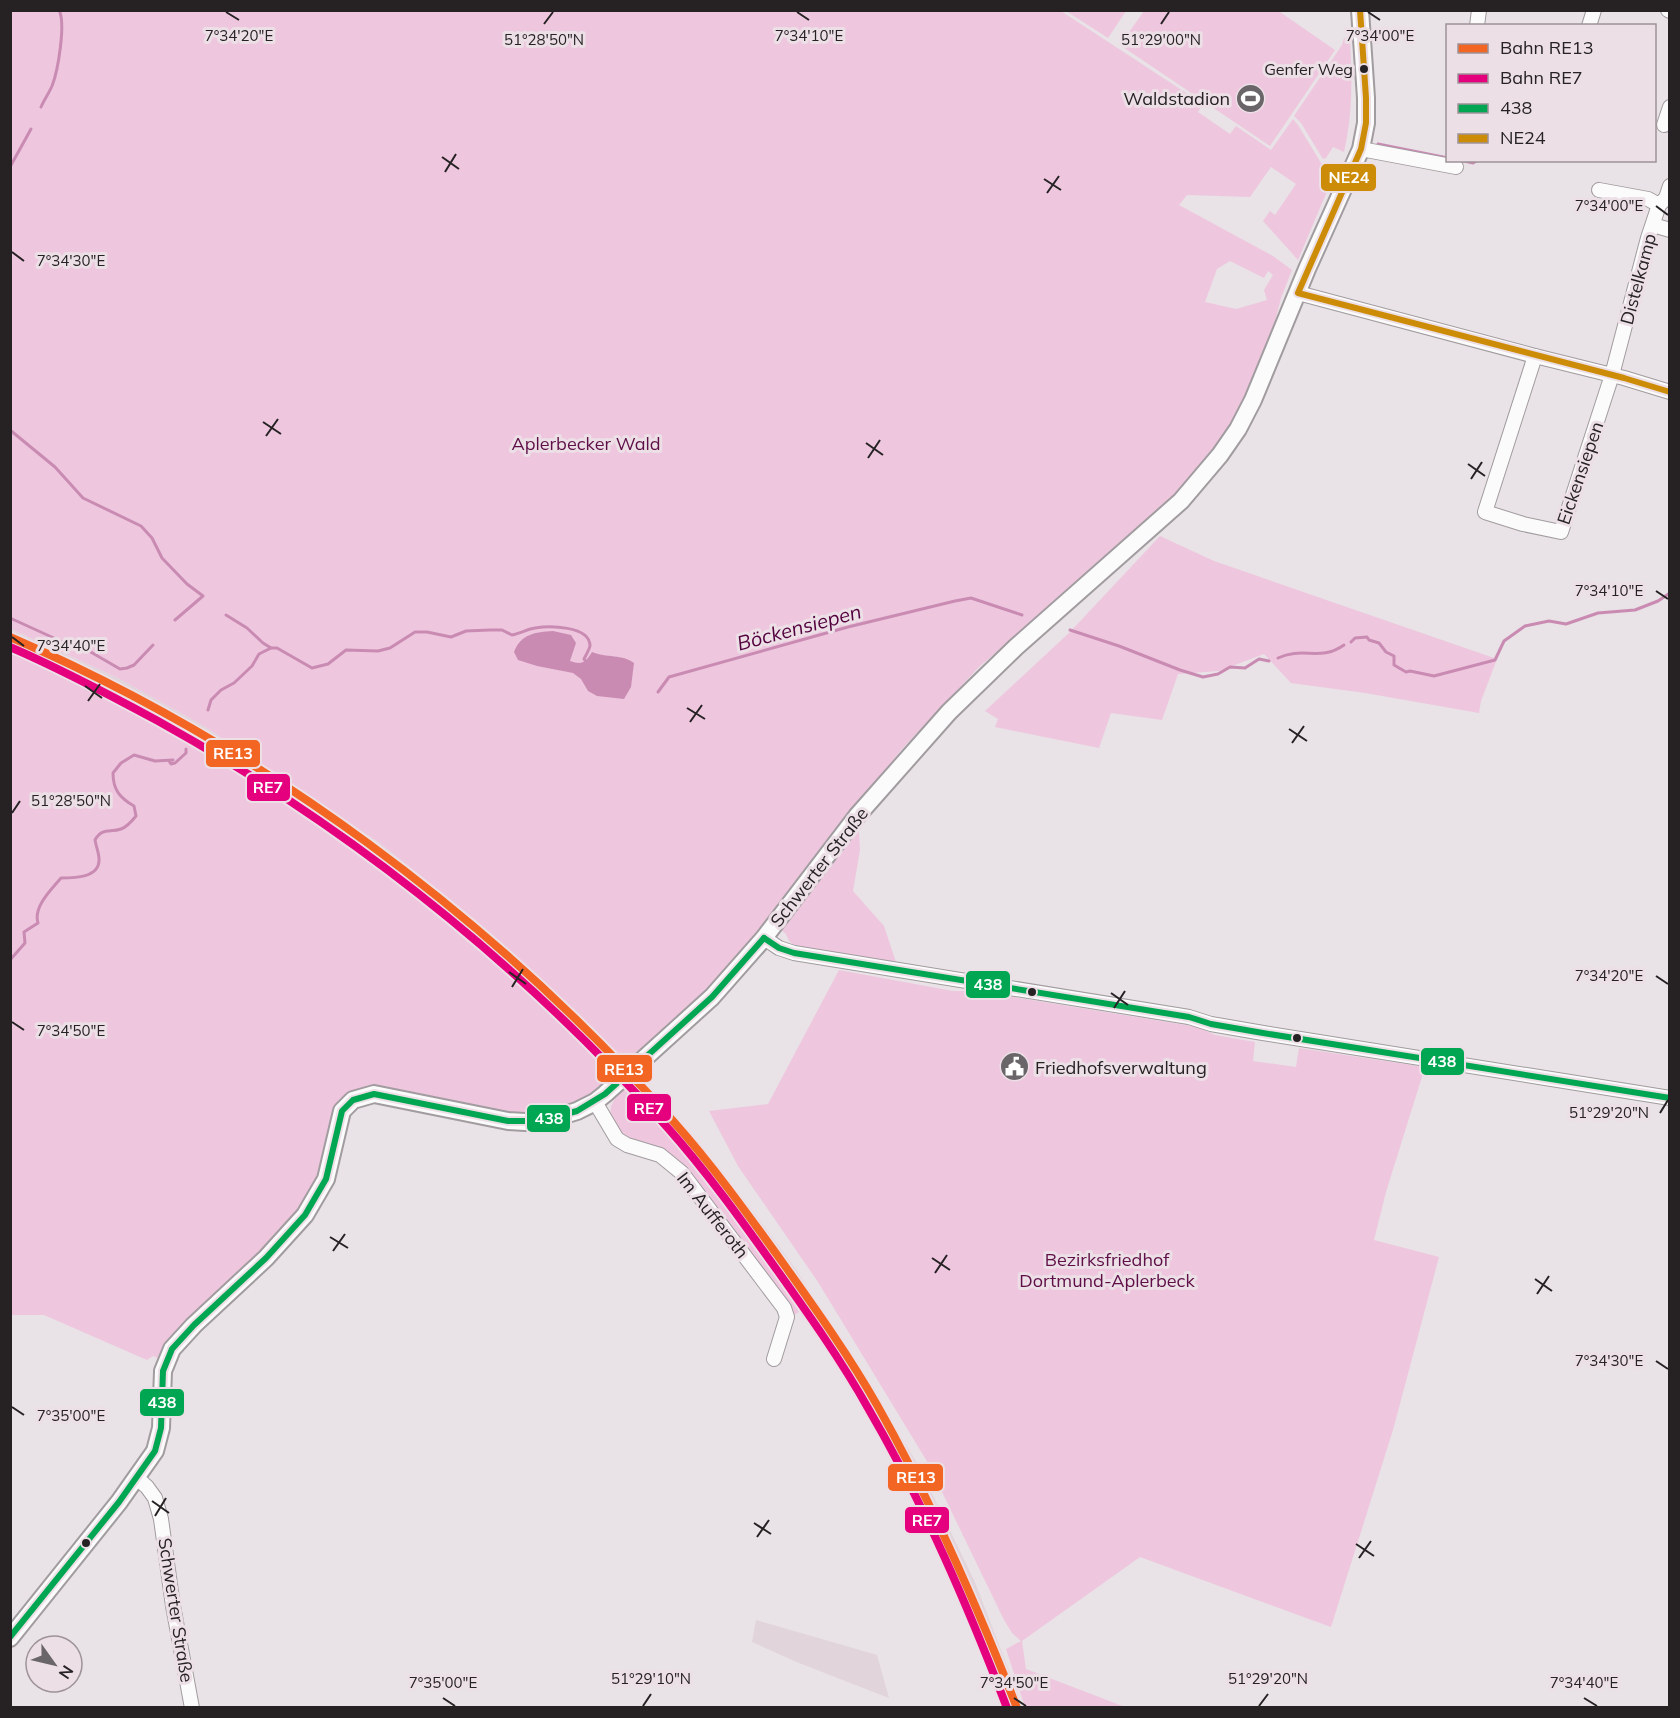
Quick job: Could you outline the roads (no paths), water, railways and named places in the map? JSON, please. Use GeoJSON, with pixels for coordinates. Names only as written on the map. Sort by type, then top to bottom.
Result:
{"type":"FeatureCollection","features":[{"type":"Feature","properties":{"kind":"street","name":"Schwerter Straße"},"geometry":{"type":"LineString","coordinates":[[192,1707],[173,1606],[161,1519],[155,1498],[137,1478],[155,1451],[158,1441],[161,1428],[163,1371],[172,1349],[194,1325],[266,1258],[305,1215],[326,1179],[339,1117],[353,1100],[374,1095],[491,1118],[525,1122],[562,1116],[595,1102],[619,1082],[712,997],[764,938],[857,816],[948,712],[1016,647],[1181,501],[1201,480],[1238,429],[1258,390],[1361,149],[1366,123],[1366,98],[1360,10]]}},
{"type":"Feature","properties":{"kind":"street"},"geometry":{"type":"LineString","coordinates":[[1664,125],[1670,107]]}},
{"type":"Feature","properties":{"kind":"street"},"geometry":{"type":"LineString","coordinates":[[1361,149],[1456,167]]}},
{"type":"Feature","properties":{"kind":"street","name":"Distelkamp"},"geometry":{"type":"LineString","coordinates":[[1612,375],[1659,205],[1666,198],[1670,186]]}},
{"type":"Feature","properties":{"kind":"street"},"geometry":{"type":"LineString","coordinates":[[1599,190],[1648,199],[1659,205]]}},
{"type":"Feature","properties":{"kind":"street"},"geometry":{"type":"LineString","coordinates":[[1653,225],[1670,230]]}},
{"type":"Feature","properties":{"kind":"street"},"geometry":{"type":"LineString","coordinates":[[1298,293],[1670,392]]}},
{"type":"Feature","properties":{"kind":"street","name":"Eickensiepen"},"geometry":{"type":"LineString","coordinates":[[1535,356],[1485,512],[1522,524],[1561,532],[1612,375]]}},
{"type":"Feature","properties":{"kind":"street"},"geometry":{"type":"LineString","coordinates":[[764,938],[779,948],[794,953],[1189,1017],[1211,1024],[1263,1033],[1670,1098]]}},
{"type":"Feature","properties":{"kind":"street","name":"Im Aufferoth"},"geometry":{"type":"LineString","coordinates":[[595,1102],[617,1139],[627,1145],[660,1155],[682,1173],[784,1308],[787,1317],[774,1359]]}},
{"type":"Feature","properties":{"kind":"street"},"geometry":{"type":"LineString","coordinates":[[10,1638],[137,1478]]}},
{"type":"Feature","properties":{"kind":"waterway"},"geometry":{"type":"LineString","coordinates":[[41,107],[57,70],[62,25],[59,10]]}},
{"type":"Feature","properties":{"kind":"waterway"},"geometry":{"type":"LineString","coordinates":[[10,167],[31,129]]}},
{"type":"Feature","properties":{"kind":"waterway"},"geometry":{"type":"LineString","coordinates":[[1378,144],[1446,158]]}},
{"type":"Feature","properties":{"kind":"waterway"},"geometry":{"type":"LineString","coordinates":[[1469,162],[1475,162]]}},
{"type":"Feature","properties":{"kind":"waterway"},"geometry":{"type":"LineString","coordinates":[[10,430],[55,467],[83,498],[141,526],[152,538],[162,558],[187,584],[203,596],[175,620]]}},
{"type":"Feature","properties":{"kind":"waterway","name":"Böckensiepen"},"geometry":{"type":"LineString","coordinates":[[1351,642],[1355,638],[1367,637],[1379,643],[1386,652],[1394,656],[1394,665],[1406,672],[1434,676],[1495,660],[1504,641],[1525,626],[1549,621],[1566,624],[1598,613],[1635,610],[1658,601],[1670,593]]}},
{"type":"Feature","properties":{"kind":"waterway","name":"Böckensiepen"},"geometry":{"type":"LineString","coordinates":[[658,692],[669,677],[848,627],[955,601],[971,598],[1022,615]]}},
{"type":"Feature","properties":{"kind":"waterway"},"geometry":{"type":"LineString","coordinates":[[226,615],[247,628],[271,648]]}},
{"type":"Feature","properties":{"kind":"waterway"},"geometry":{"type":"LineString","coordinates":[[10,618],[67,644],[89,651],[120,669],[134,665],[153,645]]}},
{"type":"Feature","properties":{"kind":"waterway","name":"Böckensiepen"},"geometry":{"type":"LineString","coordinates":[[208,710],[211,700],[221,690],[234,683],[252,666],[259,654],[271,648],[277,648],[312,668],[328,664],[346,650],[378,651],[390,648],[415,632],[451,637],[466,631],[502,630],[512,635],[535,628],[558,627],[576,631],[588,639],[590,646],[584,659],[586,662]]}},
{"type":"Feature","properties":{"kind":"waterway","name":"Böckensiepen"},"geometry":{"type":"LineString","coordinates":[[1070,630],[1203,677],[1218,674],[1230,667],[1245,668],[1259,659],[1269,661]]}},
{"type":"Feature","properties":{"kind":"waterway","name":"Böckensiepen"},"geometry":{"type":"LineString","coordinates":[[1278,658],[1295,653],[1327,653],[1344,645]]}},
{"type":"Feature","properties":{"kind":"waterway"},"geometry":{"type":"LineString","coordinates":[[169,761],[171,764],[175,763],[186,753],[186,749]]}},
{"type":"Feature","properties":{"kind":"waterway","name":"Böckensiepen"},"geometry":{"type":"LineString","coordinates":[[10,960],[25,943],[24,932],[38,923],[40,905],[61,878],[85,876],[95,870],[99,859],[95,840],[100,833],[123,828],[136,816],[134,806],[121,797],[114,784],[113,773],[121,763],[134,755],[155,761],[173,760]]}},
{"type":"Feature","properties":{"kind":"rail line","name":"RE13"},"geometry":{"type":"LineString","coordinates":[[10,637],[103,681],[194,730],[283,784],[368,843],[450,907],[528,975],[603,1046],[673,1121],[717,1174],[797,1283],[855,1369],[877,1405],[935,1516],[986,1630],[1017,1708]]}},
{"type":"Feature","properties":{"kind":"rail line","name":"RE7"},"geometry":{"type":"LineString","coordinates":[[10,647],[67,673],[158,721],[229,762],[298,806],[364,853],[492,955],[611,1067],[667,1127],[710,1179],[789,1287],[847,1373],[888,1444],[926,1518],[960,1593],[1007,1708]]}},
{"type":"Feature","properties":{"kind":"place","name":"Genfer Weg"},"geometry":{"type":"Point","coordinates":[1364,69]}},
{"type":"Feature","properties":{"kind":"place","name":"Waldstadion"},"geometry":{"type":"Point","coordinates":[1251,98]}},
{"type":"Feature","properties":{"kind":"place","name":"Friedhofsverwaltung"},"geometry":{"type":"Point","coordinates":[1014,1067]}},
{"type":"Feature","properties":{"kind":"park label","name":"Aplerbecker Wald"},"geometry":{"type":"Point","coordinates":[586,443]}},
{"type":"Feature","properties":{"kind":"park label","name":"Bezirksfriedhof Dortmund-Aplerbeck"},"geometry":{"type":"Point","coordinates":[1107,1269]}}]}
